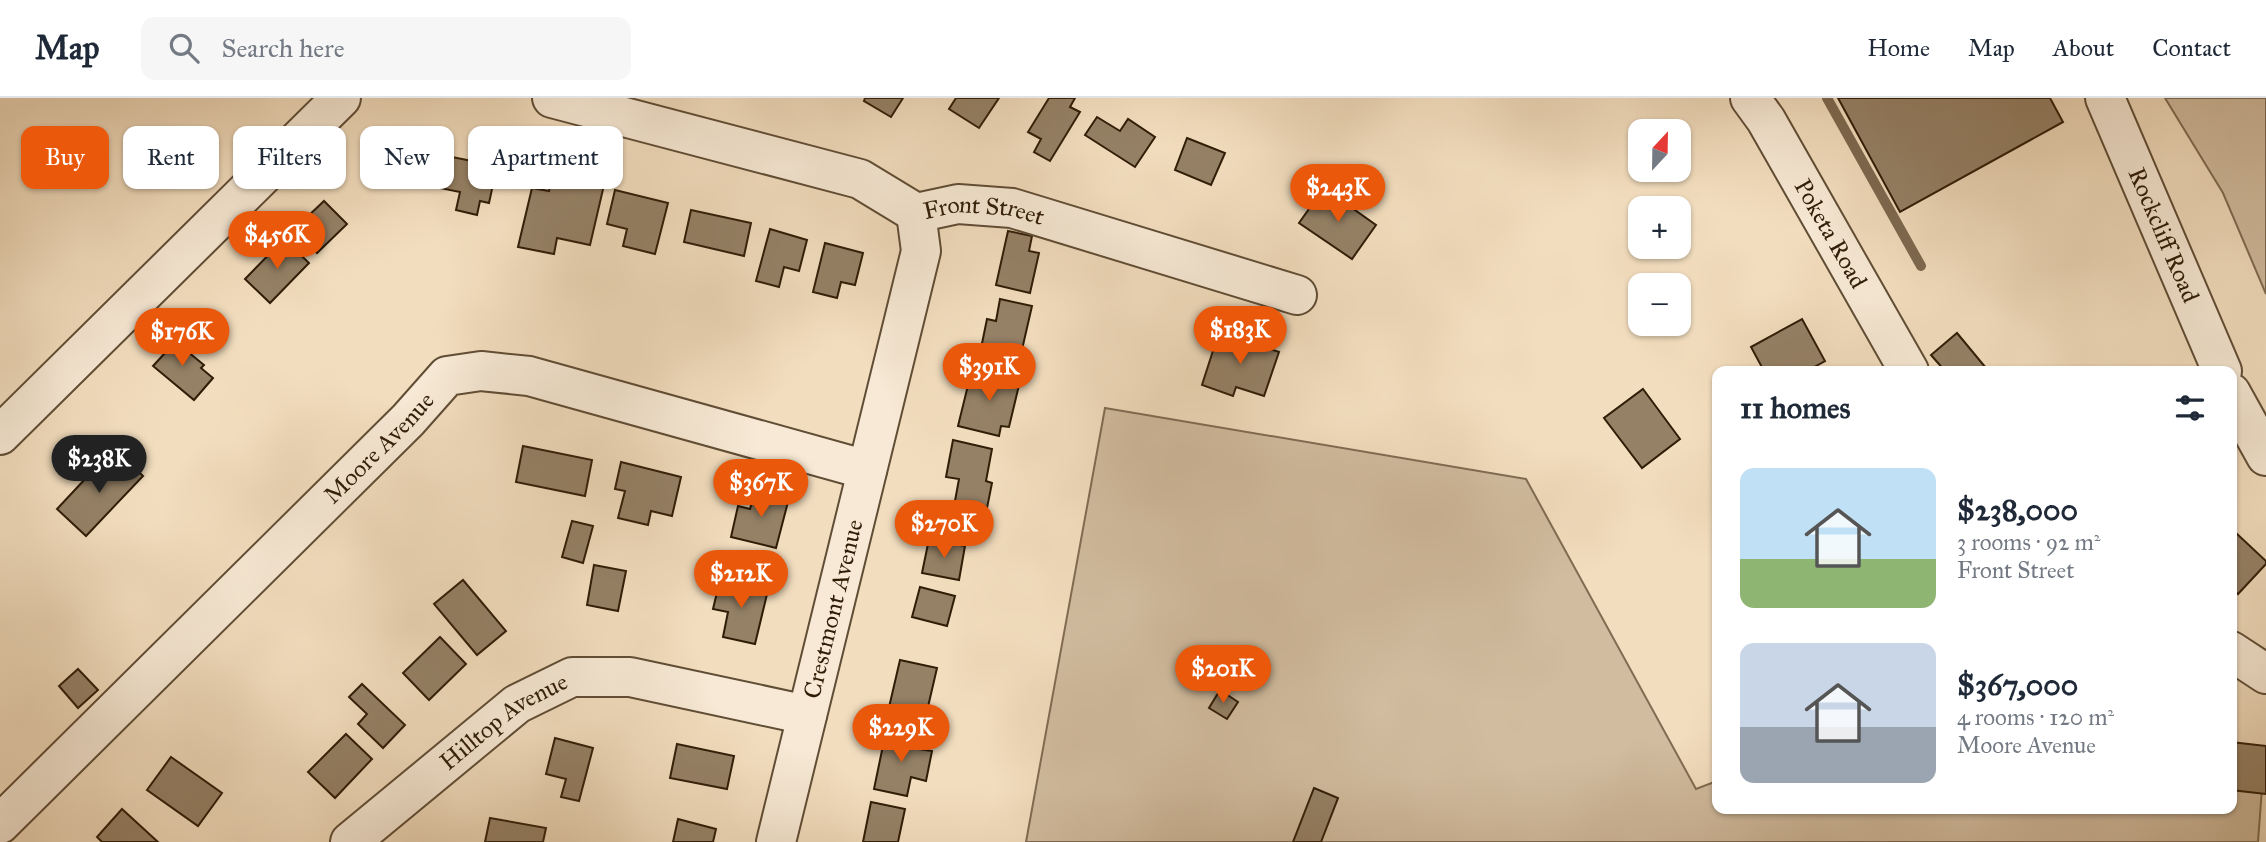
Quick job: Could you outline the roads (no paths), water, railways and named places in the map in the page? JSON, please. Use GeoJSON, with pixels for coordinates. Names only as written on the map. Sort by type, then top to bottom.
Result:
{"type":"FeatureCollection","features":[{"type":"Feature","properties":{"kind":"street"},"geometry":{"type":"LineString","coordinates":[[0,435],[341,98]]}},
{"type":"Feature","properties":{"kind":"street","name":"Front Street"},"geometry":{"type":"LineString","coordinates":[[552,98],[860,179],[916,213],[958,205],[1012,208],[1297,295]]}},
{"type":"Feature","properties":{"kind":"street","name":"Poketa Road"},"geometry":{"type":"LineString","coordinates":[[1750,98],[1766,120],[1906,366]]}},
{"type":"Feature","properties":{"kind":"street","name":"Rockcliff Road"},"geometry":{"type":"LineString","coordinates":[[2105,98],[2220,366]]}},
{"type":"Feature","properties":{"kind":"street","name":"Crestmont Avenue"},"geometry":{"type":"LineString","coordinates":[[776,842],[921,251],[916,213]]}},
{"type":"Feature","properties":{"kind":"street","name":"Moore Avenue"},"geometry":{"type":"LineString","coordinates":[[0,824],[408,420],[447,376],[481,371],[529,376],[867,470]]}},
{"type":"Feature","properties":{"kind":"street"},"geometry":{"type":"LineString","coordinates":[[2237,404],[2266,456]]}},
{"type":"Feature","properties":{"kind":"street"},"geometry":{"type":"LineString","coordinates":[[2237,655],[2266,674]]}},
{"type":"Feature","properties":{"kind":"street","name":"Hilltop Avenue"},"geometry":{"type":"LineString","coordinates":[[350,842],[517,704],[572,677],[630,677],[807,715]]}},
{"type":"Feature","properties":{"kind":"waterway"},"geometry":{"type":"LineString","coordinates":[[1827,98],[1921,266]]}}]}
